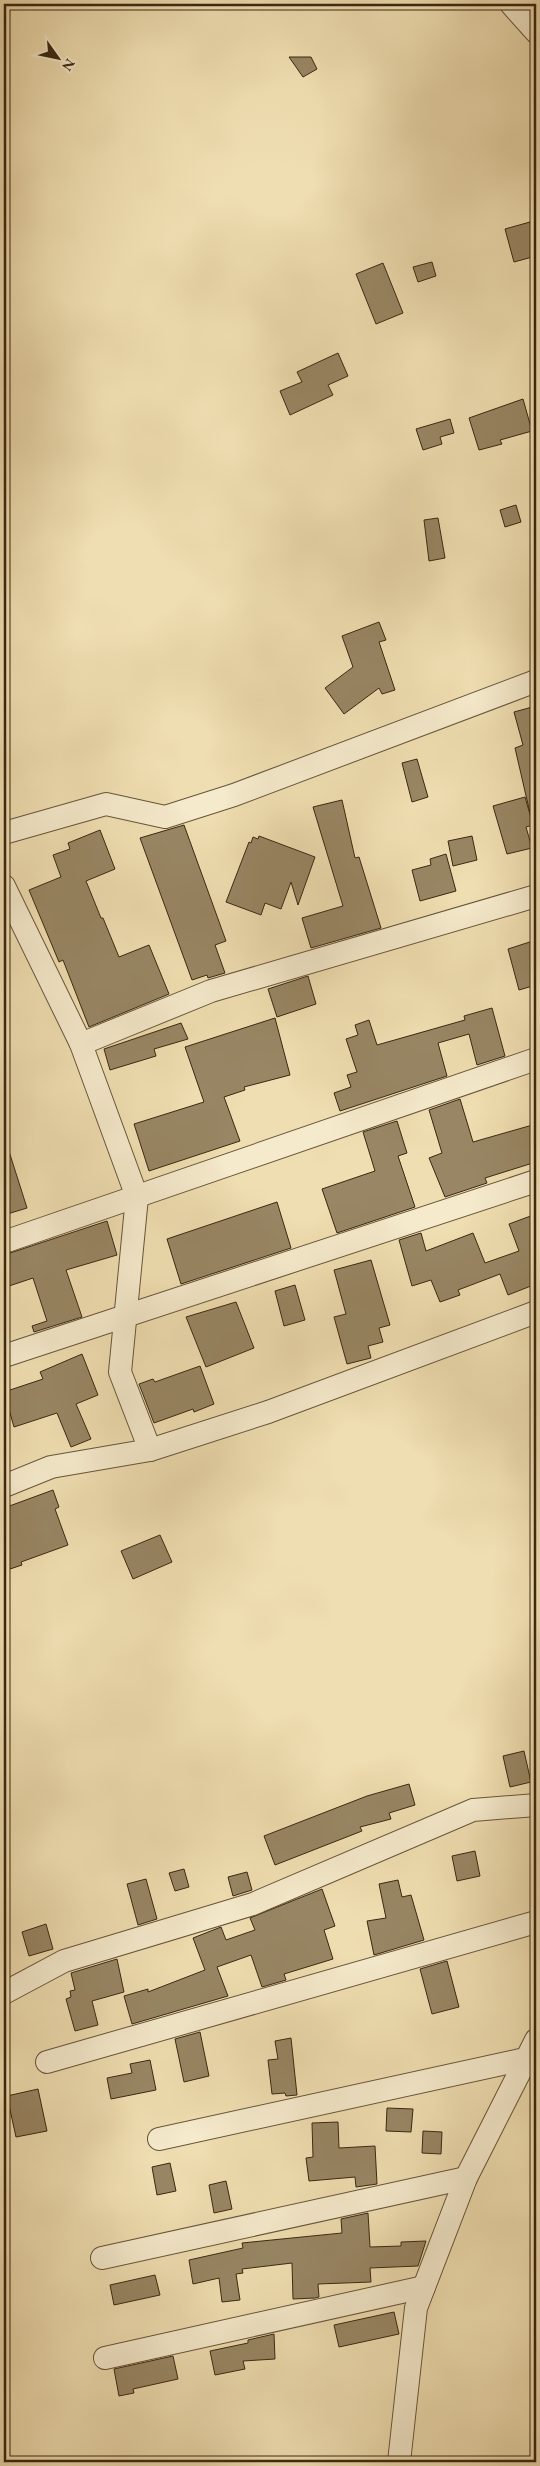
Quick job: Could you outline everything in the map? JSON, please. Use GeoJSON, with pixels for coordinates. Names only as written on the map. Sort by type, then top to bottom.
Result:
{"type":"FeatureCollection","features":[{"type":"Feature","properties":{"kind":"street"},"geometry":{"type":"LineString","coordinates":[[511,4],[536,32]]}},
{"type":"Feature","properties":{"kind":"street"},"geometry":{"type":"LineString","coordinates":[[4,833],[106,804],[165,816],[234,795],[536,681]]}},
{"type":"Feature","properties":{"kind":"street"},"geometry":{"type":"LineString","coordinates":[[4,886],[81,1044],[137,1197],[120,1372],[150,1450]]}},
{"type":"Feature","properties":{"kind":"street"},"geometry":{"type":"LineString","coordinates":[[81,1044],[211,991],[536,896]]}},
{"type":"Feature","properties":{"kind":"street"},"geometry":{"type":"LineString","coordinates":[[4,1242],[536,1059]]}},
{"type":"Feature","properties":{"kind":"street"},"geometry":{"type":"LineString","coordinates":[[4,1356],[536,1181]]}},
{"type":"Feature","properties":{"kind":"street"},"geometry":{"type":"LineString","coordinates":[[4,1486],[51,1467],[150,1450],[268,1412],[536,1312]]}},
{"type":"Feature","properties":{"kind":"street"},"geometry":{"type":"LineString","coordinates":[[4,1993],[64,1961],[253,1904],[473,1810],[536,1806]]}},
{"type":"Feature","properties":{"kind":"street"},"geometry":{"type":"LineString","coordinates":[[47,2062],[536,1922]]}},
{"type":"Feature","properties":{"kind":"street"},"geometry":{"type":"LineString","coordinates":[[159,2139],[531,2049]]}},
{"type":"Feature","properties":{"kind":"street"},"geometry":{"type":"LineString","coordinates":[[398,2462],[416,2308],[466,2178],[531,2049]]}},
{"type":"Feature","properties":{"kind":"street"},"geometry":{"type":"LineString","coordinates":[[102,2258],[466,2178]]}},
{"type":"Feature","properties":{"kind":"street"},"geometry":{"type":"LineString","coordinates":[[104,2358],[424,2288]]}},
{"type":"Feature","properties":{"kind":"building"},"geometry":{"type":"Polygon","coordinates":[[[289,57],[311,57],[317,69],[303,77],[289,57]]]}},
{"type":"Feature","properties":{"kind":"building"},"geometry":{"type":"Polygon","coordinates":[[[530,222],[536,245],[536,256],[514,262],[505,229],[530,222]]]}},
{"type":"Feature","properties":{"kind":"building"},"geometry":{"type":"Polygon","coordinates":[[[432,262],[436,276],[418,282],[413,267],[432,262]]]}},
{"type":"Feature","properties":{"kind":"building"},"geometry":{"type":"Polygon","coordinates":[[[383,263],[403,313],[376,324],[356,274],[383,263]]]}},
{"type":"Feature","properties":{"kind":"building"},"geometry":{"type":"Polygon","coordinates":[[[338,353],[348,376],[328,385],[333,395],[290,415],[280,391],[302,382],[297,372],[338,353]]]}},
{"type":"Feature","properties":{"kind":"building"},"geometry":{"type":"Polygon","coordinates":[[[523,399],[532,431],[500,440],[502,444],[479,450],[469,418],[523,399]]]}},
{"type":"Feature","properties":{"kind":"building"},"geometry":{"type":"Polygon","coordinates":[[[450,419],[454,433],[440,437],[442,444],[423,450],[416,429],[450,419]]]}},
{"type":"Feature","properties":{"kind":"building"},"geometry":{"type":"Polygon","coordinates":[[[516,505],[521,522],[505,527],[500,510],[516,505]]]}},
{"type":"Feature","properties":{"kind":"building"},"geometry":{"type":"Polygon","coordinates":[[[438,518],[445,558],[429,561],[424,520],[438,518]]]}},
{"type":"Feature","properties":{"kind":"building"},"geometry":{"type":"Polygon","coordinates":[[[379,622],[386,640],[379,642],[395,690],[382,694],[379,688],[344,714],[325,688],[353,667],[342,636],[379,622]]]}},
{"type":"Feature","properties":{"kind":"building"},"geometry":{"type":"Polygon","coordinates":[[[536,706],[536,813],[530,813],[515,748],[523,745],[514,712],[536,706]]]}},
{"type":"Feature","properties":{"kind":"building"},"geometry":{"type":"Polygon","coordinates":[[[417,759],[428,797],[412,802],[402,763],[417,759]]]}},
{"type":"Feature","properties":{"kind":"building"},"geometry":{"type":"Polygon","coordinates":[[[525,797],[533,825],[526,827],[532,848],[507,854],[493,806],[525,797]]]}},
{"type":"Feature","properties":{"kind":"building"},"geometry":{"type":"Polygon","coordinates":[[[342,800],[355,858],[359,857],[381,928],[311,948],[302,918],[343,906],[313,807],[342,800]]]}},
{"type":"Feature","properties":{"kind":"building"},"geometry":{"type":"Polygon","coordinates":[[[184,825],[226,941],[215,945],[225,973],[208,978],[207,975],[192,980],[140,838],[184,825]]]}},
{"type":"Feature","properties":{"kind":"building"},"geometry":{"type":"Polygon","coordinates":[[[100,830],[115,869],[86,881],[101,918],[103,918],[119,957],[149,945],[169,994],[89,1027],[63,960],[59,962],[29,890],[61,877],[53,855],[70,849],[68,843],[100,830]]]}},
{"type":"Feature","properties":{"kind":"building"},"geometry":{"type":"Polygon","coordinates":[[[259,836],[315,857],[298,905],[291,882],[281,909],[265,903],[261,915],[226,902],[249,842],[251,843],[253,837],[258,839],[259,836]]]}},
{"type":"Feature","properties":{"kind":"building"},"geometry":{"type":"Polygon","coordinates":[[[472,836],[477,860],[453,866],[448,841],[472,836]]]}},
{"type":"Feature","properties":{"kind":"building"},"geometry":{"type":"Polygon","coordinates":[[[446,854],[456,891],[420,901],[412,870],[431,865],[430,859],[446,854]]]}},
{"type":"Feature","properties":{"kind":"building"},"geometry":{"type":"Polygon","coordinates":[[[536,940],[536,985],[519,990],[508,949],[536,940]]]}},
{"type":"Feature","properties":{"kind":"building"},"geometry":{"type":"Polygon","coordinates":[[[308,976],[316,1004],[277,1017],[268,989],[308,976]]]}},
{"type":"Feature","properties":{"kind":"building"},"geometry":{"type":"Polygon","coordinates":[[[492,1008],[505,1056],[477,1065],[469,1034],[438,1043],[447,1076],[340,1111],[334,1093],[351,1087],[347,1075],[357,1072],[346,1039],[358,1035],[355,1025],[369,1020],[377,1045],[465,1020],[464,1016],[492,1008]]]}},
{"type":"Feature","properties":{"kind":"building"},"geometry":{"type":"Polygon","coordinates":[[[275,1018],[290,1075],[244,1087],[245,1090],[224,1097],[240,1141],[149,1171],[134,1124],[204,1102],[185,1047],[275,1018]]]}},
{"type":"Feature","properties":{"kind":"building"},"geometry":{"type":"Polygon","coordinates":[[[181,1023],[188,1039],[154,1049],[156,1056],[110,1070],[104,1049],[181,1023]]]}},
{"type":"Feature","properties":{"kind":"building"},"geometry":{"type":"Polygon","coordinates":[[[460,1099],[473,1142],[536,1124],[536,1162],[485,1178],[487,1183],[445,1197],[429,1158],[442,1153],[429,1110],[460,1099]]]}},
{"type":"Feature","properties":{"kind":"building"},"geometry":{"type":"Polygon","coordinates":[[[397,1121],[407,1153],[398,1156],[415,1207],[337,1233],[322,1189],[375,1171],[363,1132],[397,1121]]]}},
{"type":"Feature","properties":{"kind":"building"},"geometry":{"type":"Polygon","coordinates":[[[4,1145],[7,1145],[27,1208],[4,1215],[4,1145]]]}},
{"type":"Feature","properties":{"kind":"building"},"geometry":{"type":"Polygon","coordinates":[[[277,1202],[291,1248],[181,1284],[167,1239],[277,1202]]]}},
{"type":"Feature","properties":{"kind":"building"},"geometry":{"type":"Polygon","coordinates":[[[536,1214],[536,1284],[508,1295],[500,1274],[458,1290],[460,1295],[440,1302],[431,1280],[412,1286],[399,1240],[421,1233],[426,1251],[473,1233],[485,1263],[519,1251],[509,1224],[536,1214]]]}},
{"type":"Feature","properties":{"kind":"building"},"geometry":{"type":"Polygon","coordinates":[[[107,1221],[117,1255],[66,1270],[82,1317],[34,1332],[32,1326],[47,1321],[33,1278],[9,1286],[4,1272],[4,1255],[107,1221]]]}},
{"type":"Feature","properties":{"kind":"building"},"geometry":{"type":"Polygon","coordinates":[[[371,1260],[390,1325],[379,1328],[383,1342],[368,1346],[371,1358],[347,1364],[334,1317],[346,1314],[334,1270],[371,1260]]]}},
{"type":"Feature","properties":{"kind":"building"},"geometry":{"type":"Polygon","coordinates":[[[295,1285],[305,1320],[284,1326],[275,1291],[295,1285]]]}},
{"type":"Feature","properties":{"kind":"building"},"geometry":{"type":"Polygon","coordinates":[[[236,1302],[254,1348],[206,1367],[186,1317],[236,1302]]]}},
{"type":"Feature","properties":{"kind":"building"},"geometry":{"type":"Polygon","coordinates":[[[82,1354],[98,1395],[76,1404],[91,1439],[71,1447],[57,1413],[14,1427],[4,1392],[43,1379],[40,1372],[82,1354]]]}},
{"type":"Feature","properties":{"kind":"building"},"geometry":{"type":"Polygon","coordinates":[[[200,1366],[214,1404],[194,1412],[193,1409],[154,1423],[139,1384],[153,1379],[155,1382],[200,1366]]]}},
{"type":"Feature","properties":{"kind":"building"},"geometry":{"type":"Polygon","coordinates":[[[53,1490],[59,1507],[55,1509],[68,1545],[21,1562],[22,1565],[4,1571],[4,1508],[53,1490]]]}},
{"type":"Feature","properties":{"kind":"building"},"geometry":{"type":"Polygon","coordinates":[[[160,1535],[172,1562],[133,1579],[121,1551],[160,1535]]]}},
{"type":"Feature","properties":{"kind":"building"},"geometry":{"type":"Polygon","coordinates":[[[524,1751],[531,1782],[510,1787],[503,1756],[524,1751]]]}},
{"type":"Feature","properties":{"kind":"building"},"geometry":{"type":"Polygon","coordinates":[[[409,1784],[415,1805],[389,1813],[391,1819],[360,1827],[362,1831],[275,1865],[264,1836],[367,1796],[409,1784]]]}},
{"type":"Feature","properties":{"kind":"building"},"geometry":{"type":"Polygon","coordinates":[[[475,1851],[480,1876],[457,1881],[452,1856],[475,1851]]]}},
{"type":"Feature","properties":{"kind":"building"},"geometry":{"type":"Polygon","coordinates":[[[184,1869],[189,1887],[175,1891],[169,1873],[184,1869]]]}},
{"type":"Feature","properties":{"kind":"building"},"geometry":{"type":"Polygon","coordinates":[[[247,1872],[252,1890],[233,1896],[228,1877],[247,1872]]]}},
{"type":"Feature","properties":{"kind":"building"},"geometry":{"type":"Polygon","coordinates":[[[146,1879],[157,1919],[138,1925],[127,1884],[146,1879]]]}},
{"type":"Feature","properties":{"kind":"building"},"geometry":{"type":"Polygon","coordinates":[[[398,1880],[402,1897],[411,1895],[424,1940],[374,1955],[367,1921],[386,1918],[379,1884],[398,1880]]]}},
{"type":"Feature","properties":{"kind":"building"},"geometry":{"type":"Polygon","coordinates":[[[322,1889],[335,1926],[324,1930],[333,1959],[284,1974],[286,1980],[262,1987],[251,1955],[217,1967],[228,1996],[132,2024],[124,1996],[148,1989],[148,1992],[205,1970],[193,1938],[221,1927],[226,1940],[255,1930],[250,1918],[322,1889]]]}},
{"type":"Feature","properties":{"kind":"building"},"geometry":{"type":"Polygon","coordinates":[[[46,1924],[53,1949],[29,1956],[22,1932],[46,1924]]]}},
{"type":"Feature","properties":{"kind":"building"},"geometry":{"type":"Polygon","coordinates":[[[117,1959],[124,1992],[92,2001],[98,2025],[75,2031],[66,1999],[71,1997],[70,1991],[75,1990],[71,1973],[117,1959]]]}},
{"type":"Feature","properties":{"kind":"building"},"geometry":{"type":"Polygon","coordinates":[[[447,1961],[459,2007],[432,2014],[420,1969],[447,1961]]]}},
{"type":"Feature","properties":{"kind":"building"},"geometry":{"type":"Polygon","coordinates":[[[200,2032],[209,2076],[184,2082],[175,2039],[200,2032]]]}},
{"type":"Feature","properties":{"kind":"building"},"geometry":{"type":"Polygon","coordinates":[[[291,2038],[297,2095],[286,2096],[285,2093],[272,2094],[268,2060],[278,2059],[275,2041],[291,2038]]]}},
{"type":"Feature","properties":{"kind":"building"},"geometry":{"type":"Polygon","coordinates":[[[150,2060],[156,2090],[111,2099],[107,2078],[132,2073],[130,2064],[150,2060]]]}},
{"type":"Feature","properties":{"kind":"building"},"geometry":{"type":"Polygon","coordinates":[[[38,2089],[47,2131],[16,2137],[7,2096],[38,2089]]]}},
{"type":"Feature","properties":{"kind":"building"},"geometry":{"type":"Polygon","coordinates":[[[387,2108],[413,2109],[411,2132],[386,2131],[387,2108]]]}},
{"type":"Feature","properties":{"kind":"building"},"geometry":{"type":"Polygon","coordinates":[[[338,2122],[339,2148],[375,2146],[377,2184],[356,2187],[355,2177],[309,2181],[306,2158],[313,2157],[312,2123],[338,2122]]]}},
{"type":"Feature","properties":{"kind":"building"},"geometry":{"type":"Polygon","coordinates":[[[423,2131],[442,2132],[441,2154],[422,2153],[423,2131]]]}},
{"type":"Feature","properties":{"kind":"building"},"geometry":{"type":"Polygon","coordinates":[[[170,2163],[176,2191],[157,2195],[152,2167],[170,2163]]]}},
{"type":"Feature","properties":{"kind":"building"},"geometry":{"type":"Polygon","coordinates":[[[226,2181],[232,2209],[214,2213],[209,2185],[226,2181]]]}},
{"type":"Feature","properties":{"kind":"building"},"geometry":{"type":"Polygon","coordinates":[[[368,2213],[370,2247],[401,2246],[401,2242],[426,2241],[418,2266],[370,2268],[371,2282],[318,2284],[319,2297],[315,2298],[293,2299],[292,2263],[242,2269],[243,2273],[236,2274],[240,2300],[222,2302],[219,2278],[193,2284],[189,2260],[243,2248],[242,2243],[342,2233],[341,2219],[368,2213]]]}},
{"type":"Feature","properties":{"kind":"building"},"geometry":{"type":"Polygon","coordinates":[[[155,2275],[160,2295],[114,2305],[110,2285],[155,2275]]]}},
{"type":"Feature","properties":{"kind":"building"},"geometry":{"type":"Polygon","coordinates":[[[394,2312],[399,2334],[339,2347],[334,2325],[394,2312]]]}},
{"type":"Feature","properties":{"kind":"building"},"geometry":{"type":"Polygon","coordinates":[[[274,2334],[275,2359],[243,2361],[245,2369],[215,2375],[210,2351],[248,2343],[248,2340],[274,2334]]]}},
{"type":"Feature","properties":{"kind":"building"},"geometry":{"type":"Polygon","coordinates":[[[173,2356],[178,2379],[133,2389],[134,2393],[119,2396],[114,2369],[173,2356]]]}}]}
